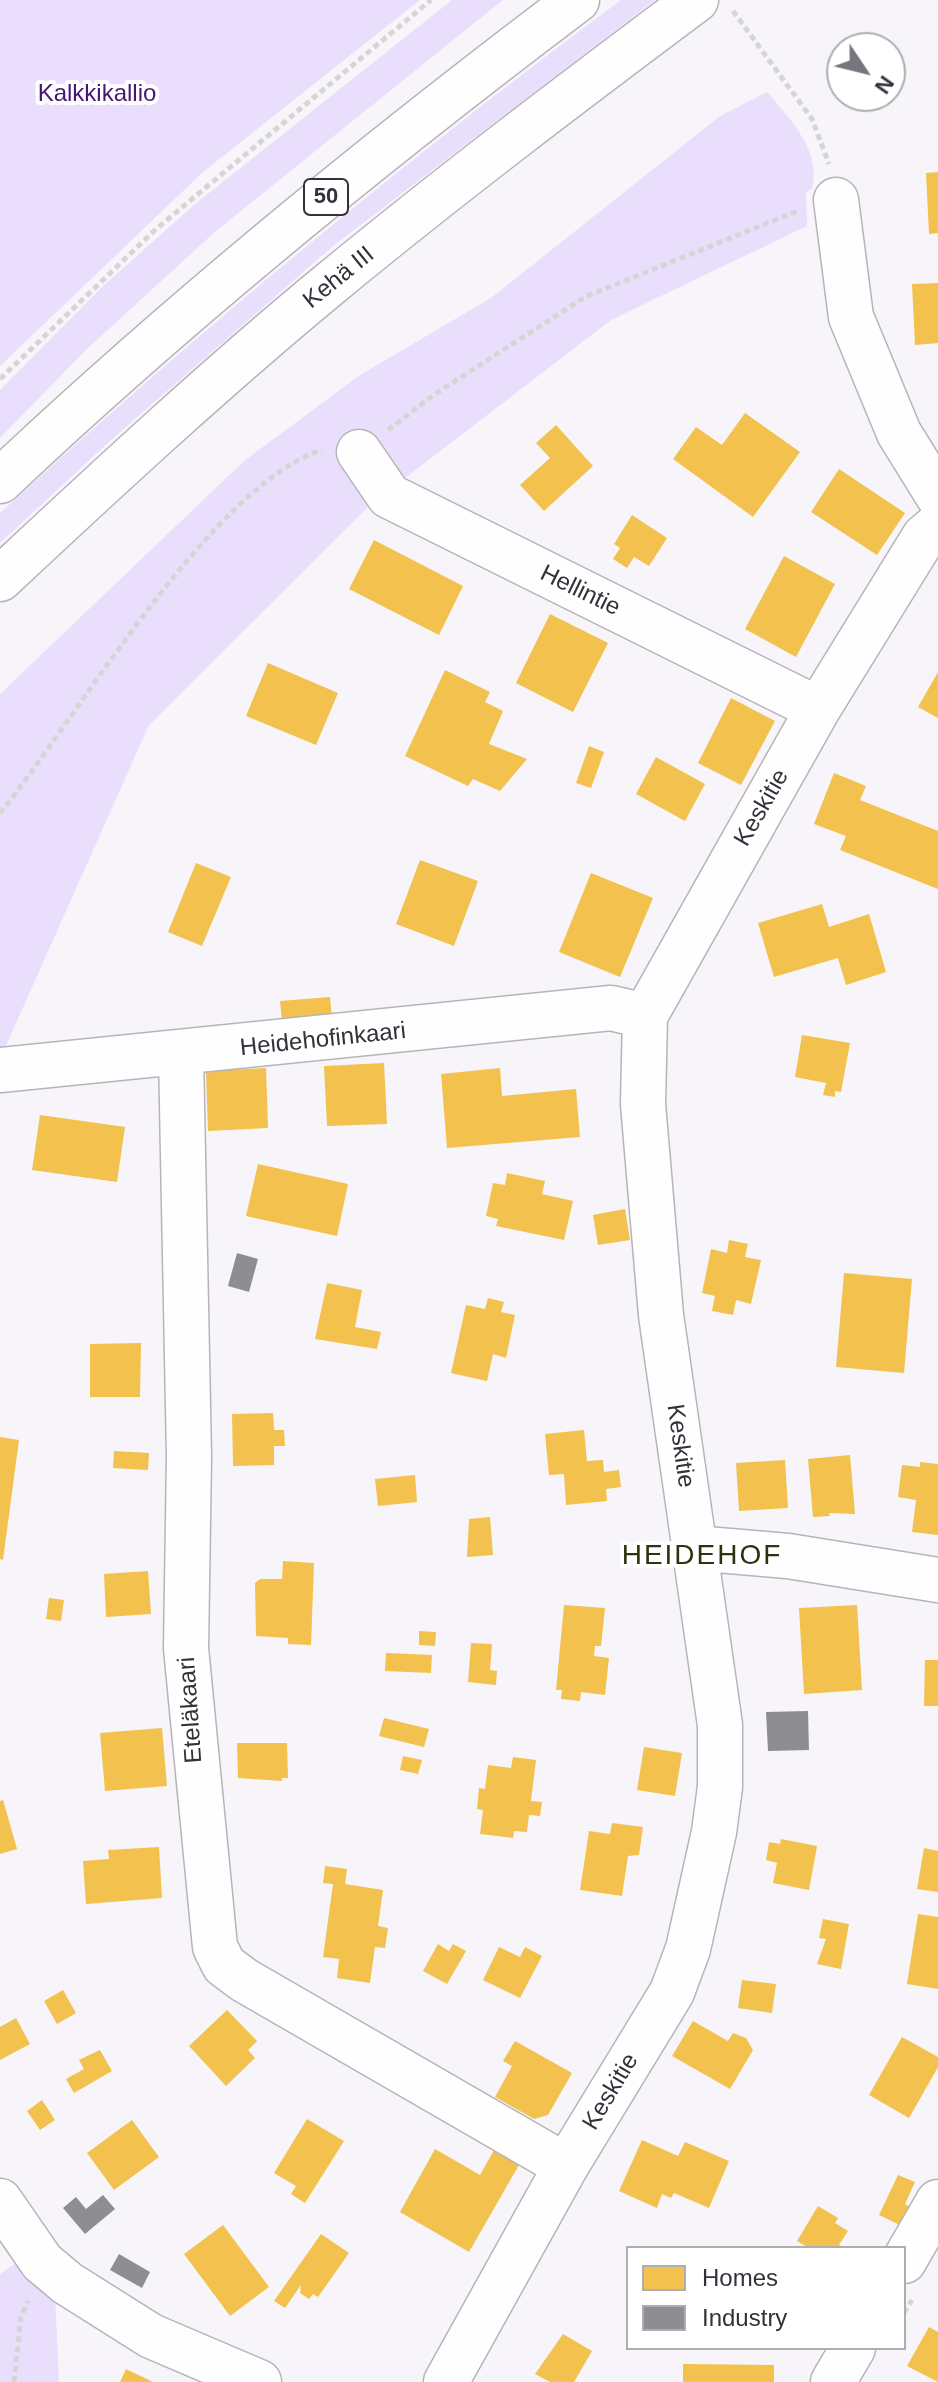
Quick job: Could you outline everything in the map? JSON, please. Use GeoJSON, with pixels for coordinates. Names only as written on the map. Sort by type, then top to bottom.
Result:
{"type":"FeatureCollection","features":[{"type":"Feature","properties":{"kind":"main road","name":"50"},"geometry":{"type":"LineString","coordinates":[[0,481],[82,403],[341,183],[577,0]]}},
{"type":"Feature","properties":{"kind":"main road","name":"Kehä III"},"geometry":{"type":"LineString","coordinates":[[0,579],[133,455],[331,283],[550,109],[696,0]]}},
{"type":"Feature","properties":{"kind":"main road"},"geometry":{"type":"LineString","coordinates":[[836,200],[851,317],[899,433],[938,496]]}},
{"type":"Feature","properties":{"kind":"main road","name":"Hellintie"},"geometry":{"type":"LineString","coordinates":[[359,452],[389,496],[818,709]]}},
{"type":"Feature","properties":{"kind":"main road","name":"Keskitie"},"geometry":{"type":"LineString","coordinates":[[446,2382],[566,2166],[672,1992],[688,1949],[700,1899],[720,1787],[720,1725],[660,1300],[643,1104],[645,1016],[818,709],[924,537],[938,525]]}},
{"type":"Feature","properties":{"kind":"main road","name":"Heidehofinkaari"},"geometry":{"type":"LineString","coordinates":[[0,1070],[611,1008],[645,1016]]}},
{"type":"Feature","properties":{"kind":"main road","name":"Eteläkaari"},"geometry":{"type":"LineString","coordinates":[[181,1054],[189,1457],[186,1648],[215,1947],[224,1965],[244,1980],[566,2166]]}},
{"type":"Feature","properties":{"kind":"main road"},"geometry":{"type":"LineString","coordinates":[[694,1548],[788,1556],[938,1580]]}},
{"type":"Feature","properties":{"kind":"main road"},"geometry":{"type":"LineString","coordinates":[[0,2201],[42,2262],[67,2283],[151,2336],[259,2382]]}},
{"type":"Feature","properties":{"kind":"main road"},"geometry":{"type":"LineString","coordinates":[[906,2258],[938,2202]]}},
{"type":"Feature","properties":{"kind":"main road"},"geometry":{"type":"LineString","coordinates":[[833,2382],[852,2350]]}},
{"type":"Feature","properties":{"kind":"path"},"geometry":{"type":"LineString","coordinates":[[0,379],[156,229],[431,0]]}},
{"type":"Feature","properties":{"kind":"path"},"geometry":{"type":"LineString","coordinates":[[726,0],[812,119]]}},
{"type":"Feature","properties":{"kind":"path"},"geometry":{"type":"LineString","coordinates":[[0,813],[35,770],[114,655],[184,568],[244,500],[298,457],[323,450],[359,452],[435,394],[585,297],[788,213],[836,200]]}},
{"type":"Feature","properties":{"kind":"path"},"geometry":{"type":"LineString","coordinates":[[14,2382],[21,2317],[42,2262]]}},
{"type":"Feature","properties":{"kind":"green space","name":"Kalkkikallio"},"geometry":{"type":"Polygon","coordinates":[[[0,0],[420,0],[203,172],[0,366],[0,0]]]}},
{"type":"Feature","properties":{"kind":"green space"},"geometry":{"type":"Polygon","coordinates":[[[452,0],[503,0],[216,231],[88,348],[0,438],[0,390],[101,288],[195,204],[452,0]]]}},
{"type":"Feature","properties":{"kind":"green space"},"geometry":{"type":"Polygon","coordinates":[[[621,0],[655,0],[333,246],[111,440],[0,543],[0,513],[150,379],[382,185],[621,0]]]}},
{"type":"Feature","properties":{"kind":"green space"},"geometry":{"type":"Polygon","coordinates":[[[767,92],[802,136],[812,162],[812,189],[806,192],[807,226],[611,320],[370,505],[149,725],[0,1059],[0,694],[244,461],[360,375],[491,298],[720,116],[767,92]]]}},
{"type":"Feature","properties":{"kind":"green space"},"geometry":{"type":"Polygon","coordinates":[[[28,2255],[55,2294],[59,2382],[0,2382],[0,2274],[28,2255]]]}},
{"type":"Feature","properties":{"kind":"building: Homes"},"geometry":{"type":"Polygon","coordinates":[[[938,172],[938,233],[929,234],[926,173],[938,172]]]}},
{"type":"Feature","properties":{"kind":"building: Homes"},"geometry":{"type":"Polygon","coordinates":[[[938,283],[938,343],[915,345],[912,284],[938,283]]]}},
{"type":"Feature","properties":{"kind":"building: Homes"},"geometry":{"type":"Polygon","coordinates":[[[745,413],[800,452],[753,517],[673,459],[696,427],[722,445],[745,413]]]}},
{"type":"Feature","properties":{"kind":"building: Homes"},"geometry":{"type":"Polygon","coordinates":[[[556,425],[593,466],[544,511],[520,485],[550,458],[536,443],[556,425]]]}},
{"type":"Feature","properties":{"kind":"building: Homes"},"geometry":{"type":"Polygon","coordinates":[[[839,469],[905,513],[877,555],[811,512],[839,469]]]}},
{"type":"Feature","properties":{"kind":"building: Homes"},"geometry":{"type":"Polygon","coordinates":[[[632,515],[667,538],[649,566],[634,557],[627,568],[613,559],[620,548],[614,544],[632,515]]]}},
{"type":"Feature","properties":{"kind":"building: Homes"},"geometry":{"type":"Polygon","coordinates":[[[374,540],[463,586],[439,635],[349,589],[374,540]]]}},
{"type":"Feature","properties":{"kind":"building: Homes"},"geometry":{"type":"Polygon","coordinates":[[[784,556],[835,584],[796,657],[745,629],[784,556]]]}},
{"type":"Feature","properties":{"kind":"building: Homes"},"geometry":{"type":"Polygon","coordinates":[[[550,614],[608,643],[573,712],[516,683],[550,614]]]}},
{"type":"Feature","properties":{"kind":"building: Homes"},"geometry":{"type":"Polygon","coordinates":[[[268,663],[338,693],[316,745],[246,716],[268,663]]]}},
{"type":"Feature","properties":{"kind":"building: Homes"},"geometry":{"type":"Polygon","coordinates":[[[445,670],[490,692],[485,702],[503,711],[489,744],[527,759],[500,791],[473,779],[468,786],[405,756],[445,670]]]}},
{"type":"Feature","properties":{"kind":"building: Homes"},"geometry":{"type":"Polygon","coordinates":[[[938,672],[938,718],[918,707],[938,672]]]}},
{"type":"Feature","properties":{"kind":"building: Homes"},"geometry":{"type":"Polygon","coordinates":[[[731,698],[775,721],[741,785],[698,763],[731,698]]]}},
{"type":"Feature","properties":{"kind":"building: Homes"},"geometry":{"type":"Polygon","coordinates":[[[589,746],[604,752],[591,788],[576,783],[589,746]]]}},
{"type":"Feature","properties":{"kind":"building: Homes"},"geometry":{"type":"Polygon","coordinates":[[[656,757],[705,784],[685,821],[636,794],[656,757]]]}},
{"type":"Feature","properties":{"kind":"building: Homes"},"geometry":{"type":"Polygon","coordinates":[[[834,773],[866,786],[860,800],[938,831],[938,889],[840,850],[846,836],[814,824],[834,773]]]}},
{"type":"Feature","properties":{"kind":"building: Homes"},"geometry":{"type":"Polygon","coordinates":[[[420,860],[478,881],[454,946],[396,924],[420,860]]]}},
{"type":"Feature","properties":{"kind":"building: Homes"},"geometry":{"type":"Polygon","coordinates":[[[196,863],[231,877],[202,946],[168,932],[196,863]]]}},
{"type":"Feature","properties":{"kind":"building: Homes"},"geometry":{"type":"Polygon","coordinates":[[[591,873],[653,898],[620,977],[559,952],[591,873]]]}},
{"type":"Feature","properties":{"kind":"building: Homes"},"geometry":{"type":"Polygon","coordinates":[[[822,904],[829,927],[869,914],[886,972],[846,985],[838,958],[774,977],[758,923],[822,904]]]}},
{"type":"Feature","properties":{"kind":"building: Homes"},"geometry":{"type":"Polygon","coordinates":[[[330,997],[333,1028],[283,1032],[280,1001],[330,997]]]}},
{"type":"Feature","properties":{"kind":"building: Homes"},"geometry":{"type":"Polygon","coordinates":[[[802,1035],[850,1043],[841,1092],[835,1091],[835,1097],[823,1095],[826,1083],[795,1077],[802,1035]]]}},
{"type":"Feature","properties":{"kind":"building: Homes"},"geometry":{"type":"Polygon","coordinates":[[[384,1063],[387,1124],[327,1126],[324,1066],[384,1063]]]}},
{"type":"Feature","properties":{"kind":"building: Homes"},"geometry":{"type":"Polygon","coordinates":[[[266,1068],[268,1128],[208,1131],[206,1071],[266,1068]]]}},
{"type":"Feature","properties":{"kind":"building: Homes"},"geometry":{"type":"Polygon","coordinates":[[[500,1068],[502,1096],[576,1089],[580,1137],[447,1148],[441,1074],[500,1068]]]}},
{"type":"Feature","properties":{"kind":"building: Homes"},"geometry":{"type":"Polygon","coordinates":[[[40,1115],[125,1127],[117,1182],[32,1170],[40,1115]]]}},
{"type":"Feature","properties":{"kind":"building: Homes"},"geometry":{"type":"Polygon","coordinates":[[[258,1164],[348,1184],[337,1236],[246,1216],[258,1164]]]}},
{"type":"Feature","properties":{"kind":"building: Homes"},"geometry":{"type":"Polygon","coordinates":[[[507,1173],[545,1181],[542,1194],[573,1201],[564,1240],[496,1226],[498,1219],[486,1216],[493,1183],[505,1185],[507,1173]]]}},
{"type":"Feature","properties":{"kind":"building: Homes"},"geometry":{"type":"Polygon","coordinates":[[[625,1209],[630,1240],[598,1245],[593,1215],[625,1209]]]}},
{"type":"Feature","properties":{"kind":"building: Homes"},"geometry":{"type":"Polygon","coordinates":[[[729,1240],[748,1244],[745,1257],[761,1260],[751,1304],[736,1300],[733,1315],[712,1311],[715,1296],[702,1293],[711,1249],[727,1253],[729,1240]]]}},
{"type":"Feature","properties":{"kind":"building: Homes"},"geometry":{"type":"Polygon","coordinates":[[[844,1273],[912,1279],[904,1373],[836,1367],[844,1273]]]}},
{"type":"Feature","properties":{"kind":"building: Homes"},"geometry":{"type":"Polygon","coordinates":[[[327,1283],[362,1290],[355,1327],[381,1332],[377,1349],[315,1339],[327,1283]]]}},
{"type":"Feature","properties":{"kind":"building: Homes"},"geometry":{"type":"Polygon","coordinates":[[[488,1298],[504,1302],[501,1312],[515,1315],[506,1358],[493,1354],[487,1381],[451,1373],[466,1305],[485,1309],[488,1298]]]}},
{"type":"Feature","properties":{"kind":"building: Homes"},"geometry":{"type":"Polygon","coordinates":[[[141,1343],[140,1397],[90,1397],[90,1344],[141,1343]]]}},
{"type":"Feature","properties":{"kind":"building: Homes"},"geometry":{"type":"Polygon","coordinates":[[[273,1413],[274,1430],[284,1430],[285,1446],[274,1446],[274,1465],[233,1466],[232,1414],[273,1413]]]}},
{"type":"Feature","properties":{"kind":"building: Homes"},"geometry":{"type":"Polygon","coordinates":[[[584,1430],[587,1461],[603,1460],[604,1472],[619,1470],[621,1487],[606,1489],[607,1501],[566,1505],[564,1474],[549,1475],[545,1434],[584,1430]]]}},
{"type":"Feature","properties":{"kind":"building: Homes"},"geometry":{"type":"Polygon","coordinates":[[[0,1437],[19,1440],[3,1560],[0,1559],[0,1437]]]}},
{"type":"Feature","properties":{"kind":"building: Homes"},"geometry":{"type":"Polygon","coordinates":[[[114,1451],[149,1453],[148,1470],[113,1468],[114,1451]]]}},
{"type":"Feature","properties":{"kind":"building: Homes"},"geometry":{"type":"Polygon","coordinates":[[[850,1455],[855,1514],[829,1513],[830,1516],[813,1517],[808,1459],[850,1455]]]}},
{"type":"Feature","properties":{"kind":"building: Homes"},"geometry":{"type":"Polygon","coordinates":[[[785,1460],[788,1508],[739,1511],[736,1463],[785,1460]]]}},
{"type":"Feature","properties":{"kind":"building: Homes"},"geometry":{"type":"Polygon","coordinates":[[[920,1462],[938,1464],[938,1535],[912,1532],[916,1500],[898,1497],[902,1465],[920,1467],[920,1462]]]}},
{"type":"Feature","properties":{"kind":"building: Homes"},"geometry":{"type":"Polygon","coordinates":[[[415,1475],[417,1502],[378,1506],[375,1479],[415,1475]]]}},
{"type":"Feature","properties":{"kind":"building: Homes"},"geometry":{"type":"Polygon","coordinates":[[[490,1517],[493,1555],[467,1557],[469,1519],[490,1517]]]}},
{"type":"Feature","properties":{"kind":"building: Homes"},"geometry":{"type":"Polygon","coordinates":[[[283,1561],[314,1563],[311,1645],[288,1644],[288,1638],[256,1636],[255,1583],[260,1579],[282,1579],[283,1561]]]}},
{"type":"Feature","properties":{"kind":"building: Homes"},"geometry":{"type":"Polygon","coordinates":[[[148,1571],[151,1614],[106,1617],[104,1574],[148,1571]]]}},
{"type":"Feature","properties":{"kind":"building: Homes"},"geometry":{"type":"Polygon","coordinates":[[[49,1598],[64,1600],[61,1621],[46,1619],[49,1598]]]}},
{"type":"Feature","properties":{"kind":"building: Homes"},"geometry":{"type":"Polygon","coordinates":[[[564,1605],[605,1608],[601,1646],[595,1646],[594,1656],[609,1658],[605,1695],[581,1692],[580,1701],[561,1699],[562,1690],[556,1690],[564,1605]]]}},
{"type":"Feature","properties":{"kind":"building: Homes"},"geometry":{"type":"Polygon","coordinates":[[[857,1605],[862,1690],[804,1694],[799,1608],[857,1605]]]}},
{"type":"Feature","properties":{"kind":"building: Homes"},"geometry":{"type":"Polygon","coordinates":[[[419,1631],[436,1632],[435,1646],[419,1645],[419,1631]]]}},
{"type":"Feature","properties":{"kind":"building: Homes"},"geometry":{"type":"Polygon","coordinates":[[[471,1643],[492,1644],[490,1670],[497,1671],[496,1685],[468,1682],[471,1643]]]}},
{"type":"Feature","properties":{"kind":"building: Homes"},"geometry":{"type":"Polygon","coordinates":[[[386,1653],[432,1655],[431,1673],[385,1671],[386,1653]]]}},
{"type":"Feature","properties":{"kind":"building: Homes"},"geometry":{"type":"Polygon","coordinates":[[[925,1660],[938,1660],[938,1706],[924,1706],[925,1660]]]}},
{"type":"Feature","properties":{"kind":"building: Homes"},"geometry":{"type":"Polygon","coordinates":[[[384,1718],[429,1729],[424,1747],[379,1736],[384,1718]]]}},
{"type":"Feature","properties":{"kind":"building: Homes"},"geometry":{"type":"Polygon","coordinates":[[[162,1728],[167,1786],[105,1791],[100,1733],[162,1728]]]}},
{"type":"Feature","properties":{"kind":"building: Homes"},"geometry":{"type":"Polygon","coordinates":[[[237,1743],[287,1743],[288,1778],[282,1778],[282,1781],[238,1778],[237,1743]]]}},
{"type":"Feature","properties":{"kind":"building: Homes"},"geometry":{"type":"Polygon","coordinates":[[[644,1747],[682,1753],[675,1796],[637,1790],[644,1747]]]}},
{"type":"Feature","properties":{"kind":"building: Homes"},"geometry":{"type":"Polygon","coordinates":[[[403,1756],[422,1760],[418,1774],[400,1770],[403,1756]]]}},
{"type":"Feature","properties":{"kind":"building: Homes"},"geometry":{"type":"Polygon","coordinates":[[[513,1757],[536,1760],[531,1801],[542,1802],[540,1816],[529,1815],[527,1832],[514,1831],[513,1838],[480,1834],[483,1810],[477,1809],[479,1788],[485,1789],[488,1765],[511,1768],[513,1757]]]}},
{"type":"Feature","properties":{"kind":"building: Homes"},"geometry":{"type":"Polygon","coordinates":[[[3,1800],[17,1849],[0,1854],[0,1801],[3,1800]]]}},
{"type":"Feature","properties":{"kind":"building: Homes"},"geometry":{"type":"Polygon","coordinates":[[[612,1823],[643,1827],[639,1855],[628,1856],[622,1896],[580,1890],[589,1831],[610,1834],[612,1823]]]}},
{"type":"Feature","properties":{"kind":"building: Homes"},"geometry":{"type":"Polygon","coordinates":[[[781,1839],[817,1846],[809,1890],[773,1883],[777,1863],[766,1860],[769,1842],[780,1844],[781,1839]]]}},
{"type":"Feature","properties":{"kind":"building: Homes"},"geometry":{"type":"Polygon","coordinates":[[[159,1847],[162,1898],[86,1904],[83,1861],[109,1859],[108,1850],[159,1847]]]}},
{"type":"Feature","properties":{"kind":"building: Homes"},"geometry":{"type":"Polygon","coordinates":[[[924,1848],[938,1851],[938,1892],[917,1889],[924,1848]]]}},
{"type":"Feature","properties":{"kind":"building: Homes"},"geometry":{"type":"Polygon","coordinates":[[[325,1866],[347,1869],[345,1884],[383,1890],[378,1926],[388,1928],[385,1948],[375,1947],[370,1983],[337,1978],[339,1959],[323,1957],[333,1884],[323,1883],[325,1866]]]}},
{"type":"Feature","properties":{"kind":"building: Homes"},"geometry":{"type":"Polygon","coordinates":[[[918,1914],[938,1917],[938,1989],[907,1984],[918,1914]]]}},
{"type":"Feature","properties":{"kind":"building: Homes"},"geometry":{"type":"Polygon","coordinates":[[[823,1919],[849,1924],[841,1969],[817,1964],[826,1939],[819,1938],[823,1919]]]}},
{"type":"Feature","properties":{"kind":"building: Homes"},"geometry":{"type":"Polygon","coordinates":[[[438,1944],[449,1951],[453,1944],[466,1951],[447,1984],[423,1971],[438,1944]]]}},
{"type":"Feature","properties":{"kind":"building: Homes"},"geometry":{"type":"Polygon","coordinates":[[[499,1947],[520,1957],[525,1947],[542,1956],[520,1998],[483,1980],[499,1947]]]}},
{"type":"Feature","properties":{"kind":"building: Homes"},"geometry":{"type":"Polygon","coordinates":[[[742,1980],[776,1984],[772,2013],[738,2008],[742,1980]]]}},
{"type":"Feature","properties":{"kind":"building: Homes"},"geometry":{"type":"Polygon","coordinates":[[[63,1990],[76,2013],[57,2024],[44,2001],[63,1990]]]}},
{"type":"Feature","properties":{"kind":"building: Homes"},"geometry":{"type":"Polygon","coordinates":[[[227,2010],[257,2041],[248,2050],[255,2058],[226,2086],[189,2046],[227,2010]]]}},
{"type":"Feature","properties":{"kind":"building: Homes"},"geometry":{"type":"Polygon","coordinates":[[[16,2018],[30,2044],[0,2060],[0,2027],[16,2018]]]}},
{"type":"Feature","properties":{"kind":"building: Homes"},"geometry":{"type":"Polygon","coordinates":[[[693,2021],[728,2041],[733,2033],[746,2038],[753,2050],[730,2089],[672,2056],[693,2021]]]}},
{"type":"Feature","properties":{"kind":"building: Homes"},"geometry":{"type":"Polygon","coordinates":[[[902,2037],[938,2057],[938,2067],[909,2118],[869,2095],[902,2037]]]}},
{"type":"Feature","properties":{"kind":"building: Homes"},"geometry":{"type":"Polygon","coordinates":[[[515,2041],[572,2073],[548,2115],[534,2119],[495,2097],[512,2066],[503,2061],[515,2041]]]}},
{"type":"Feature","properties":{"kind":"building: Homes"},"geometry":{"type":"Polygon","coordinates":[[[100,2050],[112,2071],[74,2093],[66,2079],[84,2069],[79,2060],[100,2050]]]}},
{"type":"Feature","properties":{"kind":"building: Homes"},"geometry":{"type":"Polygon","coordinates":[[[42,2100],[55,2120],[40,2130],[27,2111],[42,2100]]]}},
{"type":"Feature","properties":{"kind":"building: Homes"},"geometry":{"type":"Polygon","coordinates":[[[307,2119],[344,2141],[305,2203],[291,2194],[296,2186],[274,2173],[307,2119]]]}},
{"type":"Feature","properties":{"kind":"building: Homes"},"geometry":{"type":"Polygon","coordinates":[[[132,2120],[159,2157],[114,2190],[87,2153],[132,2120]]]}},
{"type":"Feature","properties":{"kind":"building: Homes"},"geometry":{"type":"Polygon","coordinates":[[[642,2140],[678,2156],[685,2142],[729,2161],[709,2208],[674,2193],[671,2198],[662,2194],[657,2208],[619,2191],[642,2140]]]}},
{"type":"Feature","properties":{"kind":"building: Homes"},"geometry":{"type":"Polygon","coordinates":[[[435,2149],[480,2175],[494,2150],[519,2165],[469,2252],[400,2212],[435,2149]]]}},
{"type":"Feature","properties":{"kind":"building: Homes"},"geometry":{"type":"Polygon","coordinates":[[[898,2175],[915,2182],[905,2204],[911,2208],[902,2226],[879,2215],[898,2175]]]}},
{"type":"Feature","properties":{"kind":"building: Homes"},"geometry":{"type":"Polygon","coordinates":[[[818,2206],[838,2218],[835,2223],[848,2231],[841,2246],[806,2246],[797,2241],[818,2206]]]}},
{"type":"Feature","properties":{"kind":"building: Homes"},"geometry":{"type":"Polygon","coordinates":[[[223,2225],[269,2287],[230,2316],[184,2254],[223,2225]]]}},
{"type":"Feature","properties":{"kind":"building: Homes"},"geometry":{"type":"Polygon","coordinates":[[[321,2234],[349,2253],[318,2297],[313,2294],[309,2299],[300,2293],[301,2285],[285,2308],[274,2301],[321,2234]]]}},
{"type":"Feature","properties":{"kind":"building: Homes"},"geometry":{"type":"Polygon","coordinates":[[[929,2327],[938,2332],[938,2382],[907,2366],[929,2327]]]}},
{"type":"Feature","properties":{"kind":"building: Homes"},"geometry":{"type":"Polygon","coordinates":[[[563,2334],[592,2351],[574,2382],[550,2382],[535,2374],[563,2334]]]}},
{"type":"Feature","properties":{"kind":"building: Homes"},"geometry":{"type":"Polygon","coordinates":[[[683,2364],[774,2365],[774,2382],[683,2382],[683,2364]]]}},
{"type":"Feature","properties":{"kind":"building: Homes"},"geometry":{"type":"Polygon","coordinates":[[[126,2369],[153,2382],[120,2382],[126,2369]]]}},
{"type":"Feature","properties":{"kind":"building: Industry"},"geometry":{"type":"Polygon","coordinates":[[[237,1253],[258,1259],[249,1292],[228,1286],[237,1253]]]}},
{"type":"Feature","properties":{"kind":"building: Industry"},"geometry":{"type":"Polygon","coordinates":[[[808,1711],[809,1750],[768,1751],[766,1712],[808,1711]]]}},
{"type":"Feature","properties":{"kind":"building: Industry"},"geometry":{"type":"Polygon","coordinates":[[[103,2195],[115,2209],[85,2234],[63,2208],[76,2197],[86,2209],[103,2195]]]}},
{"type":"Feature","properties":{"kind":"building: Industry"},"geometry":{"type":"Polygon","coordinates":[[[119,2254],[150,2272],[142,2288],[110,2270],[119,2254]]]}},
{"type":"Feature","properties":{"kind":"district","name":"HEIDEHOF"},"geometry":{"type":"Point","coordinates":[702,1556]}}]}
